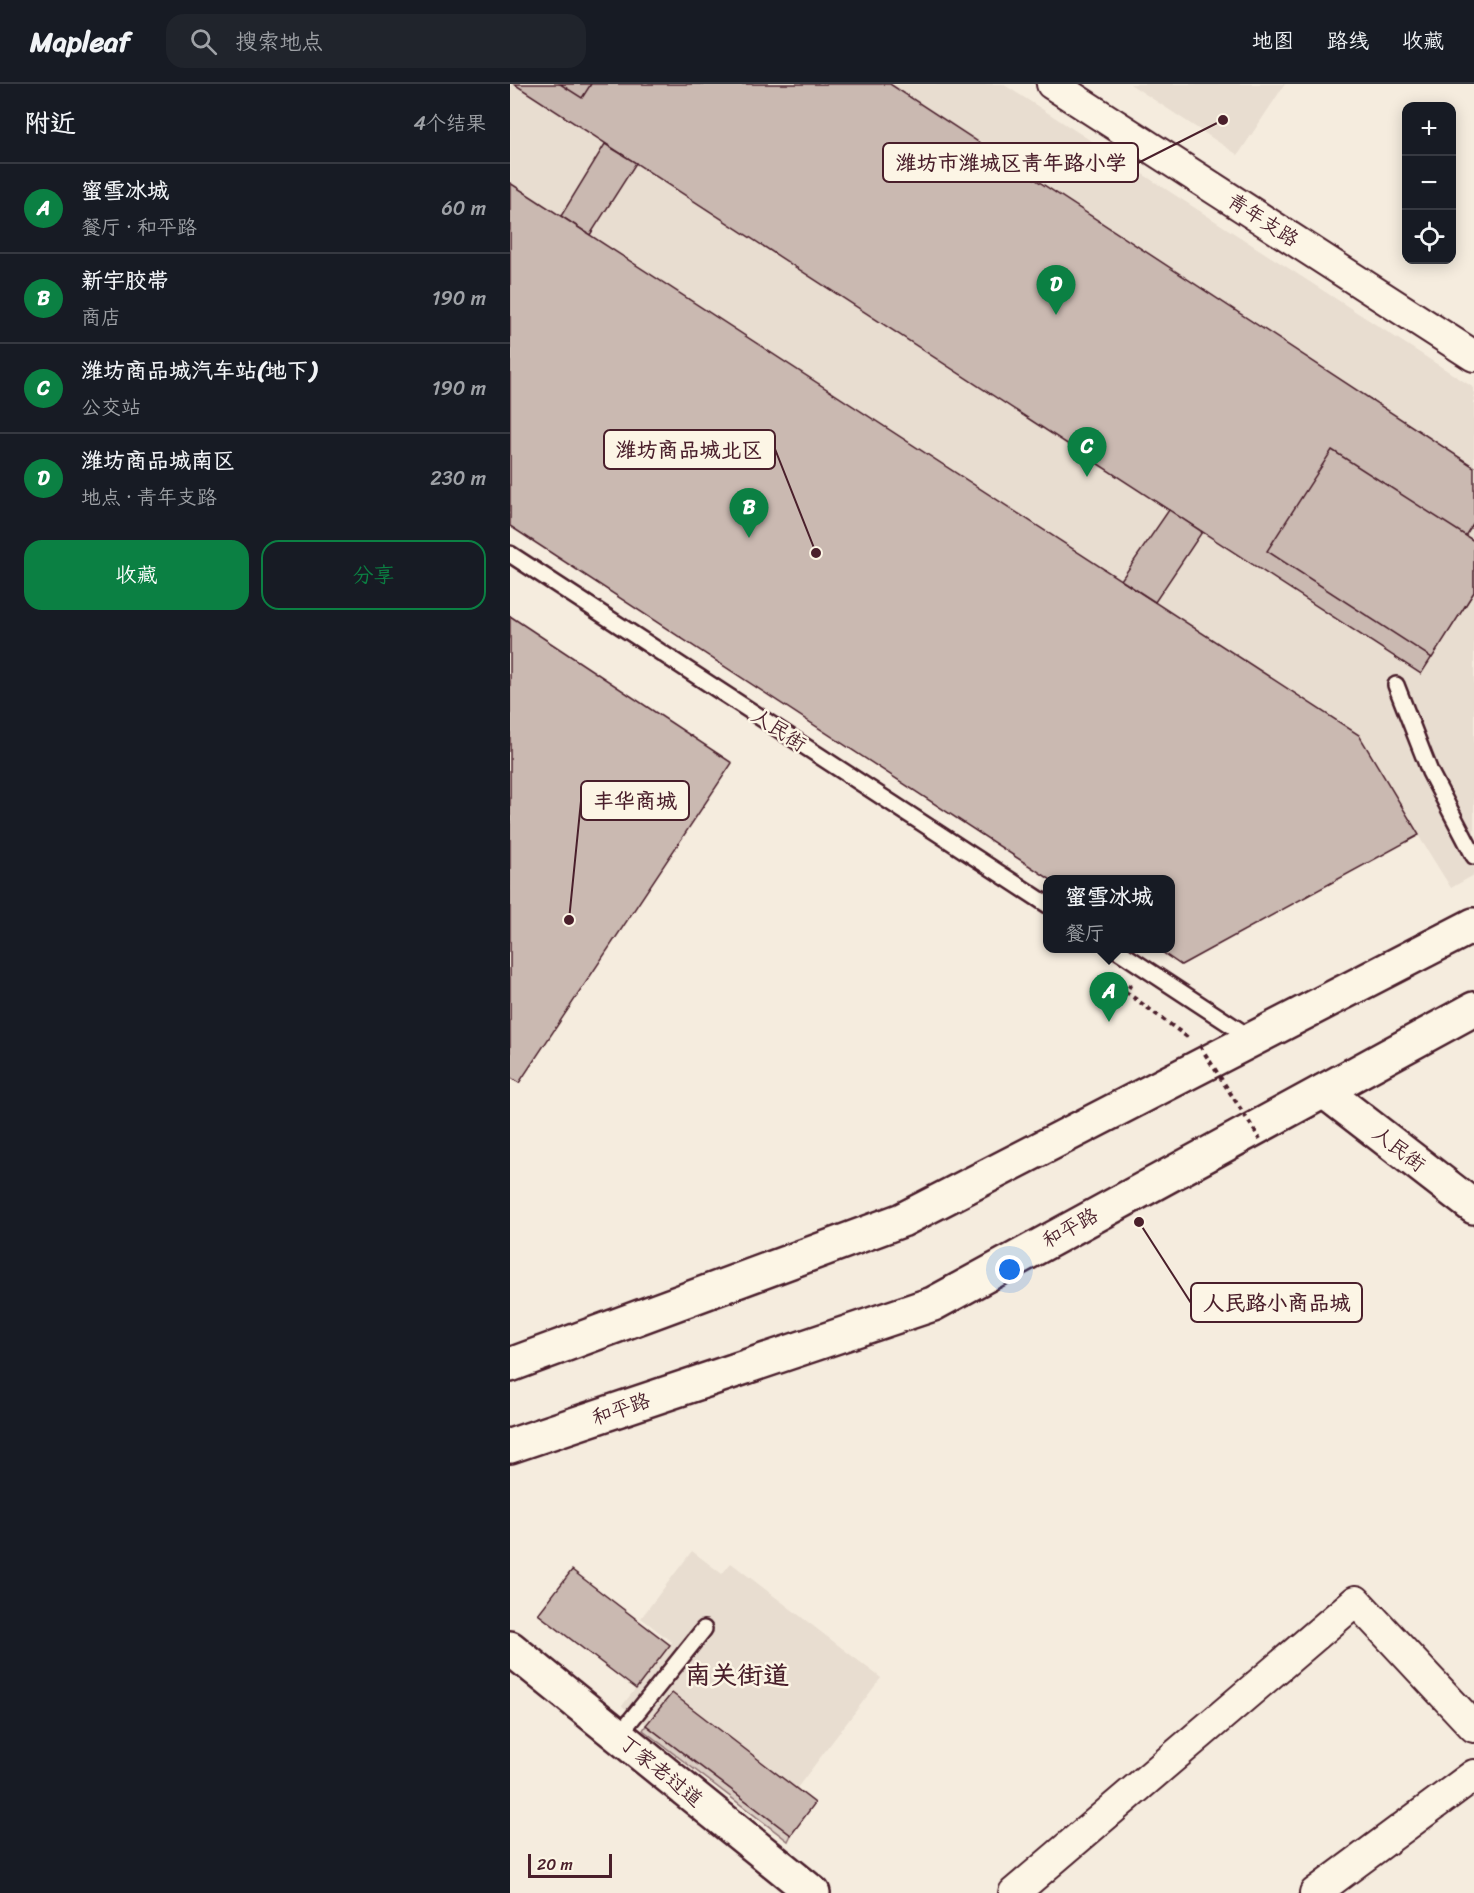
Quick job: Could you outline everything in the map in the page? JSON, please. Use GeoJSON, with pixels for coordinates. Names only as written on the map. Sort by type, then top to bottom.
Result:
{"type":"FeatureCollection","features":[{"type":"Feature","properties":{"kind":"main road"},"geometry":{"type":"LineString","coordinates":[[510,1365],[902,1220],[1254,1040],[1474,924]]}},
{"type":"Feature","properties":{"kind":"main road","name":"和平路"},"geometry":{"type":"LineString","coordinates":[[510,1446],[933,1304],[1474,1010]]}},
{"type":"Feature","properties":{"kind":"main road","name":"人民街"},"geometry":{"type":"LineString","coordinates":[[1324,1091],[1474,1207]]}},
{"type":"Feature","properties":{"kind":"main road","name":"丁家老过道"},"geometry":{"type":"LineString","coordinates":[[510,1648],[813,1893]]}},
{"type":"Feature","properties":{"kind":"street","name":"青年支路"},"geometry":{"type":"LineString","coordinates":[[1052,84],[1474,356]]}},
{"type":"Feature","properties":{"kind":"street"},"geometry":{"type":"LineString","coordinates":[[1026,1889],[1356,1601],[1474,1727]]}},
{"type":"Feature","properties":{"kind":"street"},"geometry":{"type":"LineString","coordinates":[[1315,1893],[1474,1775]]}},
{"type":"Feature","properties":{"kind":"lane","name":"人民街"},"geometry":{"type":"LineString","coordinates":[[510,554],[1043,902]]}},
{"type":"Feature","properties":{"kind":"lane"},"geometry":{"type":"LineString","coordinates":[[1396,685],[1430,772],[1474,856]]}},
{"type":"Feature","properties":{"kind":"lane"},"geometry":{"type":"LineString","coordinates":[[1122,953],[1254,1040]]}},
{"type":"Feature","properties":{"kind":"lane"},"geometry":{"type":"LineString","coordinates":[[618,1736],[704,1629]]}},
{"type":"Feature","properties":{"kind":"path"},"geometry":{"type":"LineString","coordinates":[[1126,992],[1200,1046],[1260,1139]]}},
{"type":"Feature","properties":{"kind":"shaded area"},"geometry":{"type":"Polygon","coordinates":[[[510,84],[1003,84],[1474,388],[1474,875],[1451,888],[1418,835],[1181,965],[1162,953],[1175,953],[1175,875],[1161,875],[510,526],[510,84]]]}},
{"type":"Feature","properties":{"kind":"shaded area"},"geometry":{"type":"Polygon","coordinates":[[[1130,84],[1285,84],[1238,155],[1130,84]]]}},
{"type":"Feature","properties":{"kind":"shaded area"},"geometry":{"type":"Polygon","coordinates":[[[692,1551],[722,1574],[731,1563],[881,1678],[797,1788],[815,1803],[791,1835],[622,1706],[672,1642],[641,1618],[692,1551]]]}},
{"type":"Feature","properties":{"kind":"shaded area"},"geometry":{"type":"Polygon","coordinates":[[[646,1725],[791,1835],[788,1841],[643,1730],[646,1725]]]}},
{"type":"Feature","properties":{"kind":"building"},"geometry":{"type":"Polygon","coordinates":[[[514,84],[890,84],[1474,467],[1474,522],[1465,536],[1474,541],[1474,592],[1421,674],[514,84]]]}},
{"type":"Feature","properties":{"kind":"building"},"geometry":{"type":"Polygon","coordinates":[[[560,84],[591,84],[582,98],[560,84]]]}},
{"type":"Feature","properties":{"kind":"building"},"geometry":{"type":"Polygon","coordinates":[[[605,144],[636,163],[590,235],[561,216],[605,144]]]}},
{"type":"Feature","properties":{"kind":"building"},"geometry":{"type":"Polygon","coordinates":[[[510,183],[1359,735],[1419,835],[1181,965],[1163,953],[1175,953],[1175,875],[1043,875],[510,526],[510,183]]]}},
{"type":"Feature","properties":{"kind":"building"},"geometry":{"type":"Polygon","coordinates":[[[1332,450],[1474,541],[1474,592],[1432,658],[1267,551],[1332,450]]]}},
{"type":"Feature","properties":{"kind":"building"},"geometry":{"type":"Polygon","coordinates":[[[1169,510],[1202,532],[1155,602],[1121,580],[1169,510]]]}},
{"type":"Feature","properties":{"kind":"building"},"geometry":{"type":"Polygon","coordinates":[[[510,616],[732,763],[519,1083],[510,1077],[510,616]]]}},
{"type":"Feature","properties":{"kind":"building"},"geometry":{"type":"Polygon","coordinates":[[[572,1570],[670,1645],[636,1689],[538,1614],[572,1570]]]}},
{"type":"Feature","properties":{"kind":"building"},"geometry":{"type":"Polygon","coordinates":[[[672,1693],[815,1803],[791,1835],[646,1725],[672,1693]]]}},
{"type":"Feature","properties":{"kind":"place","name":"潍坊市潍城区青年路小学"},"geometry":{"type":"Point","coordinates":[1223,120]}},
{"type":"Feature","properties":{"kind":"place","name":"潍坊商品城南区"},"geometry":{"type":"Point","coordinates":[1056,315]}},
{"type":"Feature","properties":{"kind":"place","name":"潍坊商品城汽车站(地下)"},"geometry":{"type":"Point","coordinates":[1087,477]}},
{"type":"Feature","properties":{"kind":"place","name":"新宇胶带"},"geometry":{"type":"Point","coordinates":[749,538]}},
{"type":"Feature","properties":{"kind":"place","name":"潍坊商品城北区"},"geometry":{"type":"Point","coordinates":[816,553]}},
{"type":"Feature","properties":{"kind":"place","name":"丰华商城"},"geometry":{"type":"Point","coordinates":[569,920]}},
{"type":"Feature","properties":{"kind":"place","name":"蜜雪冰城"},"geometry":{"type":"Point","coordinates":[1109,1022]}},
{"type":"Feature","properties":{"kind":"place","name":"人民路小商品城"},"geometry":{"type":"Point","coordinates":[1139,1222]}},
{"type":"Feature","properties":{"kind":"district","name":"南关街道"},"geometry":{"type":"Point","coordinates":[737,1675]}}]}
